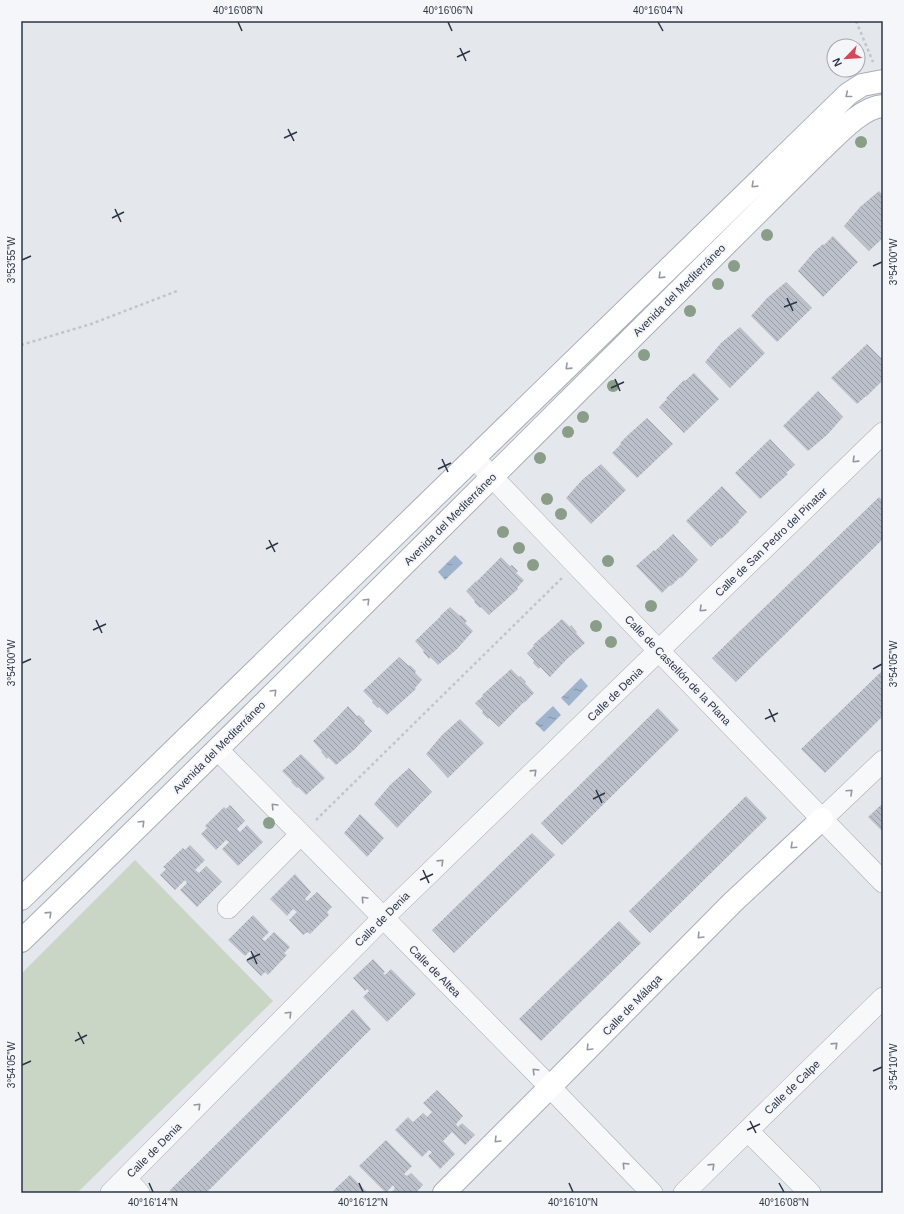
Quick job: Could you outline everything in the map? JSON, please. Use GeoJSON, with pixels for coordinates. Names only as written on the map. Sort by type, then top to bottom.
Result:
{"type":"FeatureCollection","features":[{"type":"Feature","properties":{"kind":"street","name":"Avenida del Mediterráneo"},"geometry":{"type":"LineString","coordinates":[[21,899],[848,94],[862,85],[882,81]]}},
{"type":"Feature","properties":{"kind":"street","name":"Avenida del Mediterráneo"},"geometry":{"type":"LineString","coordinates":[[21,941],[493,477],[623,346],[849,124],[875,106],[883,106]]}},
{"type":"Feature","properties":{"kind":"street","name":"Calle de San Pedro del Pinatar"},"geometry":{"type":"LineString","coordinates":[[659,651],[883,433]]}},
{"type":"Feature","properties":{"kind":"street","name":"Calle de Castellón de la Plana"},"geometry":{"type":"LineString","coordinates":[[474,458],[883,882]]}},
{"type":"Feature","properties":{"kind":"street","name":"Calle de Denia"},"geometry":{"type":"LineString","coordinates":[[111,1193],[132,1186],[383,918],[659,651]]}},
{"type":"Feature","properties":{"kind":"street","name":"Calle de Altea"},"geometry":{"type":"LineString","coordinates":[[217,749],[550,1087],[652,1193]]}},
{"type":"Feature","properties":{"kind":"street"},"geometry":{"type":"LineString","coordinates":[[822,819],[883,762]]}},
{"type":"Feature","properties":{"kind":"street","name":"Calle de Málaga"},"geometry":{"type":"LineString","coordinates":[[444,1193],[732,903],[822,819]]}},
{"type":"Feature","properties":{"kind":"street"},"geometry":{"type":"LineString","coordinates":[[228,908],[301,834]]}},
{"type":"Feature","properties":{"kind":"street","name":"Calle de Calpe"},"geometry":{"type":"LineString","coordinates":[[684,1193],[883,998]]}},
{"type":"Feature","properties":{"kind":"street"},"geometry":{"type":"LineString","coordinates":[[748,1131],[810,1193]]}},
{"type":"Feature","properties":{"kind":"path"},"geometry":{"type":"LineString","coordinates":[[856,21],[882,81]]}},
{"type":"Feature","properties":{"kind":"path"},"geometry":{"type":"LineString","coordinates":[[21,346],[90,324],[178,291]]}},
{"type":"Feature","properties":{"kind":"path"},"geometry":{"type":"LineString","coordinates":[[301,834],[576,564]]}},
{"type":"Feature","properties":{"kind":"green space"},"geometry":{"type":"Polygon","coordinates":[[[135,860],[273,1001],[77,1193],[21,1193],[21,974],[135,860]]]}},
{"type":"Feature","properties":{"kind":"water"},"geometry":{"type":"Polygon","coordinates":[[[455,555],[463,563],[445,580],[438,572],[455,555]]]}},
{"type":"Feature","properties":{"kind":"water"},"geometry":{"type":"Polygon","coordinates":[[[581,678],[588,686],[569,706],[561,698],[581,678]]]}},
{"type":"Feature","properties":{"kind":"water"},"geometry":{"type":"Polygon","coordinates":[[[553,706],[561,715],[544,732],[535,723],[553,706]]]}},
{"type":"Feature","properties":{"kind":"building"},"geometry":{"type":"Polygon","coordinates":[[[879,191],[883,195],[883,238],[869,251],[844,226],[860,207],[879,191]]]}},
{"type":"Feature","properties":{"kind":"building"},"geometry":{"type":"Polygon","coordinates":[[[833,236],[858,262],[823,297],[798,271],[814,252],[833,236]]]}},
{"type":"Feature","properties":{"kind":"building"},"geometry":{"type":"Polygon","coordinates":[[[786,282],[812,308],[777,342],[751,316],[767,298],[786,282]]]}},
{"type":"Feature","properties":{"kind":"building"},"geometry":{"type":"Polygon","coordinates":[[[740,327],[765,353],[730,388],[705,362],[721,343],[740,327]]]}},
{"type":"Feature","properties":{"kind":"building"},"geometry":{"type":"Polygon","coordinates":[[[867,344],[883,360],[883,380],[857,404],[831,378],[867,344]]]}},
{"type":"Feature","properties":{"kind":"building"},"geometry":{"type":"Polygon","coordinates":[[[694,373],[719,399],[684,433],[659,407],[684,380],[685,381],[694,373]]]}},
{"type":"Feature","properties":{"kind":"building"},"geometry":{"type":"Polygon","coordinates":[[[818,391],[843,417],[827,435],[808,451],[783,426],[818,391]]]}},
{"type":"Feature","properties":{"kind":"building"},"geometry":{"type":"Polygon","coordinates":[[[647,418],[673,444],[637,478],[612,453],[629,434],[647,418]]]}},
{"type":"Feature","properties":{"kind":"building"},"geometry":{"type":"Polygon","coordinates":[[[770,439],[795,465],[786,473],[788,474],[760,499],[735,473],[770,439]]]}},
{"type":"Feature","properties":{"kind":"building"},"geometry":{"type":"Polygon","coordinates":[[[601,464],[626,490],[591,524],[566,498],[582,480],[601,464]]]}},
{"type":"Feature","properties":{"kind":"building"},"geometry":{"type":"Polygon","coordinates":[[[722,486],[747,512],[738,521],[739,522],[711,547],[686,521],[722,486]]]}},
{"type":"Feature","properties":{"kind":"building"},"geometry":{"type":"Polygon","coordinates":[[[879,497],[883,501],[883,539],[736,682],[712,658],[879,497]]]}},
{"type":"Feature","properties":{"kind":"building"},"geometry":{"type":"Polygon","coordinates":[[[673,534],[698,560],[681,578],[680,577],[662,593],[636,566],[673,534]]]}},
{"type":"Feature","properties":{"kind":"building"},"geometry":{"type":"Polygon","coordinates":[[[501,557],[510,566],[512,565],[518,571],[516,573],[524,580],[517,588],[518,589],[489,615],[474,602],[475,601],[466,591],[501,557]]]}},
{"type":"Feature","properties":{"kind":"building"},"geometry":{"type":"Polygon","coordinates":[[[450,607],[467,621],[465,623],[473,631],[457,649],[438,665],[430,657],[429,659],[415,641],[450,607]]]}},
{"type":"Feature","properties":{"kind":"building"},"geometry":{"type":"Polygon","coordinates":[[[562,619],[570,627],[571,625],[585,643],[550,677],[540,667],[539,669],[533,663],[534,661],[527,653],[534,646],[533,645],[562,619]]]}},
{"type":"Feature","properties":{"kind":"building"},"geometry":{"type":"Polygon","coordinates":[[[399,657],[416,671],[415,673],[422,680],[415,688],[416,689],[387,715],[372,702],[373,701],[363,691],[399,657]]]}},
{"type":"Feature","properties":{"kind":"building"},"geometry":{"type":"Polygon","coordinates":[[[511,669],[526,682],[525,683],[534,693],[499,727],[482,713],[483,711],[475,703],[511,669]]]}},
{"type":"Feature","properties":{"kind":"building"},"geometry":{"type":"Polygon","coordinates":[[[883,670],[883,716],[825,773],[801,749],[883,670]]]}},
{"type":"Feature","properties":{"kind":"building"},"geometry":{"type":"Polygon","coordinates":[[[348,706],[357,716],[359,715],[365,721],[364,723],[372,731],[355,749],[336,765],[328,757],[327,759],[313,741],[348,706]]]}},
{"type":"Feature","properties":{"kind":"building"},"geometry":{"type":"Polygon","coordinates":[[[658,708],[679,730],[562,845],[541,823],[658,708]]]}},
{"type":"Feature","properties":{"kind":"building"},"geometry":{"type":"Polygon","coordinates":[[[460,719],[484,743],[448,778],[426,754],[442,735],[460,719]]]}},
{"type":"Feature","properties":{"kind":"building"},"geometry":{"type":"Polygon","coordinates":[[[301,754],[325,778],[306,795],[291,782],[292,781],[282,771],[301,754]]]}},
{"type":"Feature","properties":{"kind":"building"},"geometry":{"type":"Polygon","coordinates":[[[409,768],[432,792],[397,828],[374,804],[390,785],[409,768]]]}},
{"type":"Feature","properties":{"kind":"building"},"geometry":{"type":"Polygon","coordinates":[[[746,796],[767,818],[650,933],[629,911],[746,796]]]}},
{"type":"Feature","properties":{"kind":"building"},"geometry":{"type":"Polygon","coordinates":[[[883,803],[883,832],[868,817],[883,803]]]}},
{"type":"Feature","properties":{"kind":"building"},"geometry":{"type":"Polygon","coordinates":[[[230,805],[245,821],[237,829],[240,832],[247,825],[263,842],[238,866],[222,849],[229,842],[226,840],[216,850],[201,834],[207,828],[205,826],[224,807],[226,809],[230,805]]]}},
{"type":"Feature","properties":{"kind":"building"},"geometry":{"type":"Polygon","coordinates":[[[360,814],[384,838],[367,857],[344,833],[360,814]]]}},
{"type":"Feature","properties":{"kind":"building"},"geometry":{"type":"Polygon","coordinates":[[[532,833],[555,855],[454,953],[432,930],[532,833]]]}},
{"type":"Feature","properties":{"kind":"building"},"geometry":{"type":"Polygon","coordinates":[[[190,845],[205,860],[195,870],[199,873],[206,866],[222,882],[197,907],[180,890],[187,883],[185,880],[175,890],[160,875],[166,869],[163,867],[183,848],[185,850],[190,845]]]}},
{"type":"Feature","properties":{"kind":"building"},"geometry":{"type":"Polygon","coordinates":[[[295,874],[311,892],[305,899],[307,901],[317,892],[332,907],[327,912],[329,915],[310,934],[308,932],[303,935],[289,920],[297,912],[293,909],[287,916],[270,899],[295,874]]]}},
{"type":"Feature","properties":{"kind":"building"},"geometry":{"type":"Polygon","coordinates":[[[253,915],[269,932],[262,939],[265,941],[274,932],[290,947],[284,953],[287,955],[268,975],[265,972],[261,976],[246,961],[254,952],[251,950],[245,956],[228,940],[253,915]]]}},
{"type":"Feature","properties":{"kind":"building"},"geometry":{"type":"Polygon","coordinates":[[[619,921],[641,943],[541,1041],[519,1019],[619,921]]]}},
{"type":"Feature","properties":{"kind":"building"},"geometry":{"type":"Polygon","coordinates":[[[373,959],[385,972],[383,973],[385,975],[391,969],[416,994],[387,1022],[363,997],[369,991],[367,989],[365,991],[353,978],[373,959]]]}},
{"type":"Feature","properties":{"kind":"building"},"geometry":{"type":"Polygon","coordinates":[[[353,1009],[371,1029],[206,1193],[173,1193],[170,1190],[353,1009]]]}},
{"type":"Feature","properties":{"kind":"building"},"geometry":{"type":"Polygon","coordinates":[[[437,1090],[463,1116],[456,1124],[458,1127],[462,1123],[475,1135],[465,1145],[452,1132],[443,1141],[455,1154],[440,1169],[428,1156],[432,1152],[429,1150],[422,1157],[395,1130],[408,1117],[413,1122],[423,1113],[427,1117],[432,1112],[423,1103],[437,1090]]]}},
{"type":"Feature","properties":{"kind":"building"},"geometry":{"type":"Polygon","coordinates":[[[386,1140],[412,1166],[404,1174],[407,1176],[411,1173],[423,1185],[416,1193],[393,1193],[392,1192],[395,1188],[393,1185],[386,1193],[359,1166],[386,1140]]]}},
{"type":"Feature","properties":{"kind":"building"},"geometry":{"type":"Polygon","coordinates":[[[350,1175],[368,1193],[332,1193],[336,1188],[350,1175]]]}}]}
